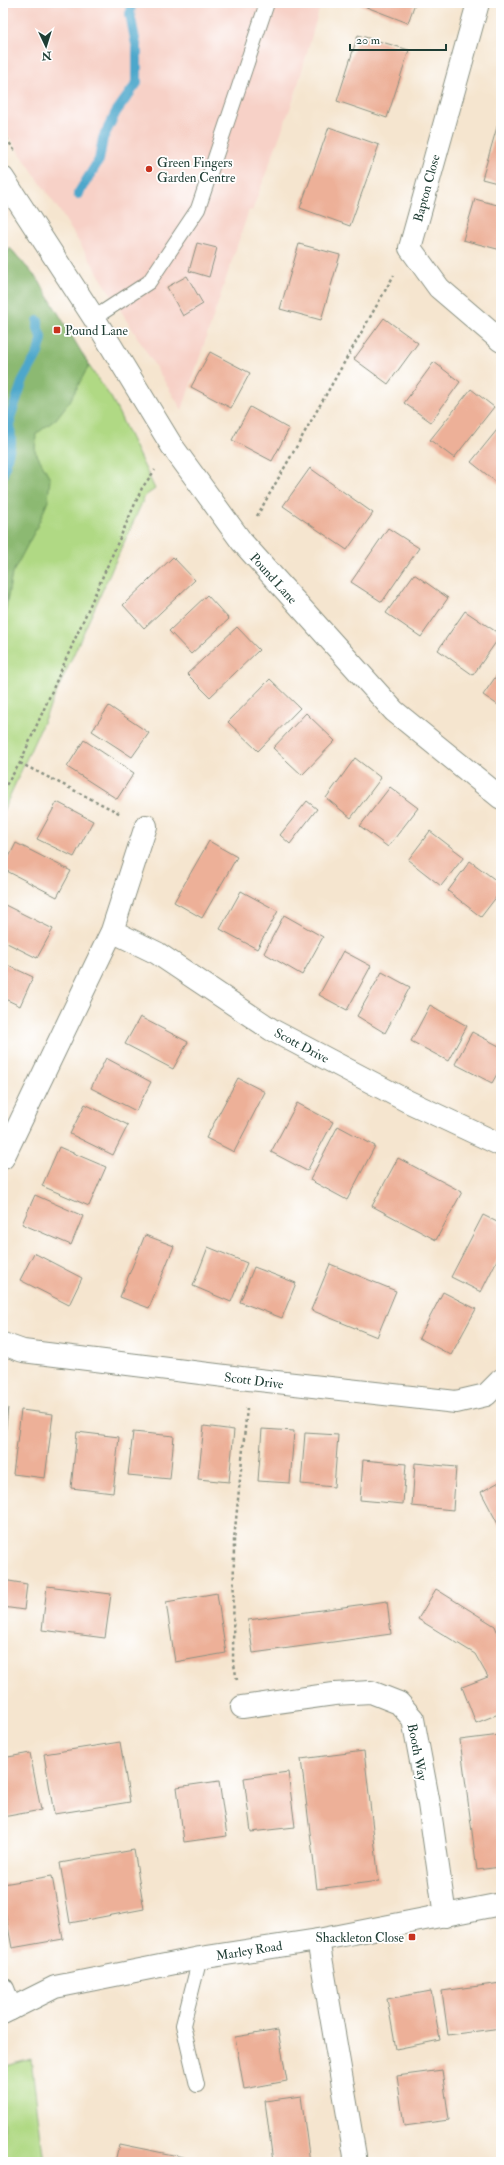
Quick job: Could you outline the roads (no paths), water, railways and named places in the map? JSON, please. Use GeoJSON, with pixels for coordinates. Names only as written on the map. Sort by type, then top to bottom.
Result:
{"type":"FeatureCollection","features":[{"type":"Feature","properties":{"kind":"street","name":"Bapton Close"},"geometry":{"type":"LineString","coordinates":[[478,3],[410,248],[439,288],[501,341]]}},
{"type":"Feature","properties":{"kind":"street","name":"Pound Lane"},"geometry":{"type":"LineString","coordinates":[[3,178],[94,318],[172,446],[242,542],[394,711],[501,798]]}},
{"type":"Feature","properties":{"kind":"street"},"geometry":{"type":"LineString","coordinates":[[3,1158],[112,931],[146,826]]}},
{"type":"Feature","properties":{"kind":"street","name":"Scott Drive"},"geometry":{"type":"LineString","coordinates":[[112,931],[157,953],[272,1030],[407,1101],[501,1145]]}},
{"type":"Feature","properties":{"kind":"street","name":"Scott Drive"},"geometry":{"type":"LineString","coordinates":[[3,1344],[23,1351],[249,1379],[456,1402],[486,1395],[501,1380]]}},
{"type":"Feature","properties":{"kind":"street","name":"Booth Way"},"geometry":{"type":"LineString","coordinates":[[242,1707],[334,1694],[371,1692],[399,1703],[413,1719],[445,1916]]}},
{"type":"Feature","properties":{"kind":"street","name":"Marley Road"},"geometry":{"type":"LineString","coordinates":[[7,2011],[55,1987],[200,1958],[318,1940],[501,1904]]}},
{"type":"Feature","properties":{"kind":"street"},"geometry":{"type":"LineString","coordinates":[[318,1940],[355,2156],[354,2162]]}},
{"type":"Feature","properties":{"kind":"street"},"geometry":{"type":"LineString","coordinates":[[3,1989],[7,2011]]}},
{"type":"Feature","properties":{"kind":"lane"},"geometry":{"type":"LineString","coordinates":[[94,318],[149,282],[198,209],[267,3]]}},
{"type":"Feature","properties":{"kind":"lane"},"geometry":{"type":"LineString","coordinates":[[197,2084],[183,2024],[200,1958]]}},
{"type":"Feature","properties":{"kind":"waterway"},"geometry":{"type":"LineString","coordinates":[[78,194],[99,160],[103,138],[116,112],[137,83],[137,49],[130,14],[131,3]]}},
{"type":"Feature","properties":{"kind":"waterway"},"geometry":{"type":"LineString","coordinates":[[3,474],[11,443],[10,418],[23,380],[38,353],[42,339],[38,329],[38,321]]}},
{"type":"Feature","properties":{"kind":"place","name":"Green Fingers Garden Centre"},"geometry":{"type":"Point","coordinates":[149,169]}},
{"type":"Feature","properties":{"kind":"place","name":"Pound Lane"},"geometry":{"type":"Point","coordinates":[57,330]}},
{"type":"Feature","properties":{"kind":"place","name":"Shackleton Close"},"geometry":{"type":"Point","coordinates":[412,1937]}}]}
